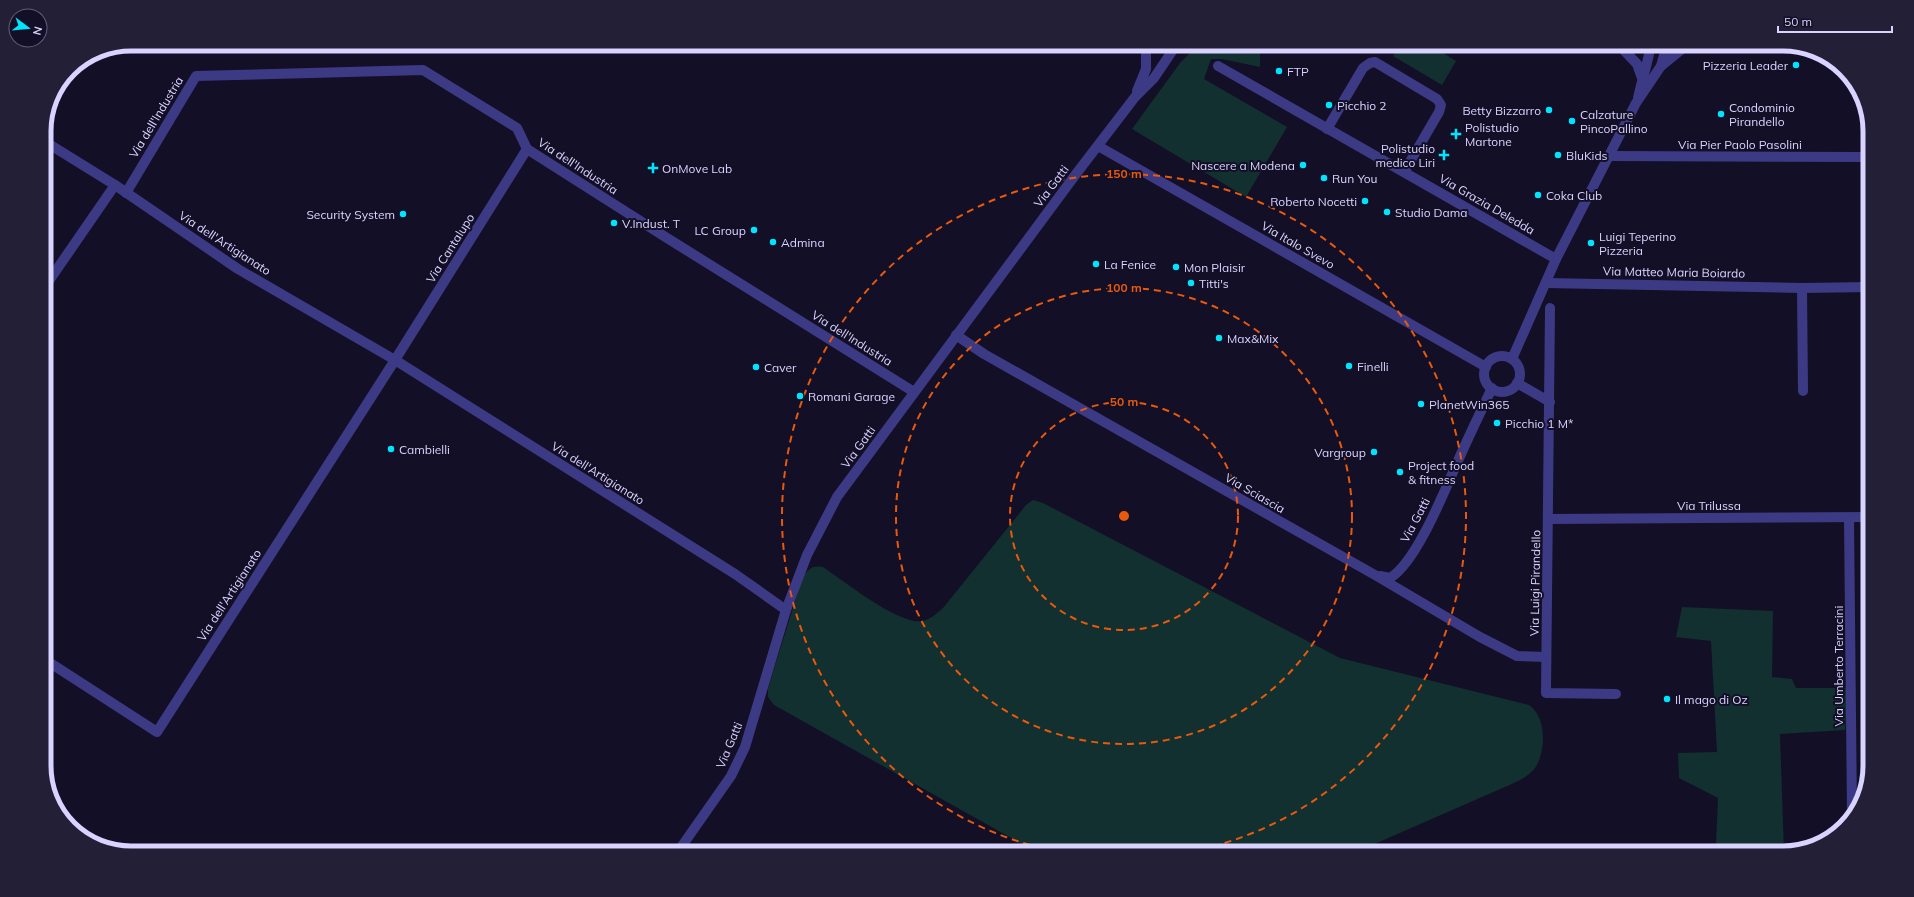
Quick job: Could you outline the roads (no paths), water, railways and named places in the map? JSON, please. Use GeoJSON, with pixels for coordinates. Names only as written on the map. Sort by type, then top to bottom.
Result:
{"type":"FeatureCollection","features":[{"type":"Feature","properties":{"kind":"street","name":"Via Gatti"},"geometry":{"type":"LineString","coordinates":[[1134,97],[1146,69],[1146,51]]}},
{"type":"Feature","properties":{"kind":"street","name":"Via Gatti"},"geometry":{"type":"LineString","coordinates":[[682,846],[731,776],[745,747],[786,610],[807,555],[837,497],[1134,97],[1154,78],[1172,51]]}},
{"type":"Feature","properties":{"kind":"street"},"geometry":{"type":"LineString","coordinates":[[1625,51],[1637,64],[1642,78]]}},
{"type":"Feature","properties":{"kind":"street"},"geometry":{"type":"LineString","coordinates":[[1636,104],[1642,78],[1648,64],[1650,51]]}},
{"type":"Feature","properties":{"kind":"street"},"geometry":{"type":"LineString","coordinates":[[1661,66],[1665,51]]}},
{"type":"Feature","properties":{"kind":"street"},"geometry":{"type":"LineString","coordinates":[[1512,359],[1556,259],[1636,104],[1661,66],[1679,51]]}},
{"type":"Feature","properties":{"kind":"street"},"geometry":{"type":"LineString","coordinates":[[1327,129],[1363,68],[1375,62],[1437,99],[1441,105],[1439,112],[1404,172]]}},
{"type":"Feature","properties":{"kind":"street","name":"Via Grazia Deledda"},"geometry":{"type":"LineString","coordinates":[[1218,66],[1556,259]]}},
{"type":"Feature","properties":{"kind":"street","name":"Via dell'Industria"},"geometry":{"type":"LineString","coordinates":[[126,193],[196,76],[423,70],[517,128],[527,149],[914,392]]}},
{"type":"Feature","properties":{"kind":"street","name":"Via dell'Artigianato"},"geometry":{"type":"LineString","coordinates":[[51,145],[115,185],[238,269],[395,360],[735,574],[786,610]]}},
{"type":"Feature","properties":{"kind":"street","name":"Via Italo Svevo"},"geometry":{"type":"LineString","coordinates":[[1098,146],[1486,367]]}},
{"type":"Feature","properties":{"kind":"street","name":"Via Cantalupo"},"geometry":{"type":"LineString","coordinates":[[395,360],[527,149]]}},
{"type":"Feature","properties":{"kind":"street","name":"Via Pier Paolo Pasolini"},"geometry":{"type":"LineString","coordinates":[[1610,156],[1863,157]]}},
{"type":"Feature","properties":{"kind":"street"},"geometry":{"type":"LineString","coordinates":[[51,278],[115,185]]}},
{"type":"Feature","properties":{"kind":"street","name":"Via Matteo Maria Boiardo"},"geometry":{"type":"LineString","coordinates":[[1546,283],[1802,288],[1863,287]]}},
{"type":"Feature","properties":{"kind":"street"},"geometry":{"type":"LineString","coordinates":[[1802,288],[1803,391]]}},
{"type":"Feature","properties":{"kind":"street","name":"Via Luigi Pirandello"},"geometry":{"type":"LineString","coordinates":[[1550,308],[1546,693],[1616,694]]}},
{"type":"Feature","properties":{"kind":"street","name":"Via Sciascia"},"geometry":{"type":"LineString","coordinates":[[956,335],[984,354],[1375,575],[1507,652],[1517,656],[1546,657]]}},
{"type":"Feature","properties":{"kind":"street"},"geometry":{"type":"LineString","coordinates":[[1502,356],[1512,359],[1516,362],[1520,372],[1517,383],[1510,390],[1506,391],[1492,388],[1485,376],[1486,367],[1496,357],[1502,356]]}},
{"type":"Feature","properties":{"kind":"street","name":"Via dell'Artigianato"},"geometry":{"type":"LineString","coordinates":[[51,664],[157,732],[395,360]]}},
{"type":"Feature","properties":{"kind":"street"},"geometry":{"type":"LineString","coordinates":[[1517,383],[1550,402]]}},
{"type":"Feature","properties":{"kind":"street","name":"Via Gatti"},"geometry":{"type":"LineString","coordinates":[[1375,575],[1390,578],[1397,574],[1408,560],[1432,519],[1492,388]]}},
{"type":"Feature","properties":{"kind":"street","name":"Via Trilussa"},"geometry":{"type":"LineString","coordinates":[[1549,518],[1863,517]]}},
{"type":"Feature","properties":{"kind":"street","name":"Via Umberto Terracini"},"geometry":{"type":"LineString","coordinates":[[1849,518],[1852,806]]}},
{"type":"Feature","properties":{"kind":"place","name":"Pizzeria Leader"},"geometry":{"type":"Point","coordinates":[1796,65]}},
{"type":"Feature","properties":{"kind":"place","name":"FTP"},"geometry":{"type":"Point","coordinates":[1279,71]}},
{"type":"Feature","properties":{"kind":"place","name":"Picchio 2"},"geometry":{"type":"Point","coordinates":[1329,105]}},
{"type":"Feature","properties":{"kind":"place","name":"Betty Bizzarro"},"geometry":{"type":"Point","coordinates":[1549,110]}},
{"type":"Feature","properties":{"kind":"place","name":"Condominio Pirandello"},"geometry":{"type":"Point","coordinates":[1721,114]}},
{"type":"Feature","properties":{"kind":"place","name":"Calzature PincoPallino"},"geometry":{"type":"Point","coordinates":[1572,121]}},
{"type":"Feature","properties":{"kind":"place","name":"Polistudio Martone"},"geometry":{"type":"Point","coordinates":[1456,134]}},
{"type":"Feature","properties":{"kind":"place","name":"Polistudio medico Liri"},"geometry":{"type":"Point","coordinates":[1444,155]}},
{"type":"Feature","properties":{"kind":"place","name":"BluKids"},"geometry":{"type":"Point","coordinates":[1558,155]}},
{"type":"Feature","properties":{"kind":"place","name":"Nascere a Modena"},"geometry":{"type":"Point","coordinates":[1303,165]}},
{"type":"Feature","properties":{"kind":"place","name":"OnMove Lab"},"geometry":{"type":"Point","coordinates":[653,168]}},
{"type":"Feature","properties":{"kind":"place","name":"Run You"},"geometry":{"type":"Point","coordinates":[1324,178]}},
{"type":"Feature","properties":{"kind":"place","name":"Coka Club"},"geometry":{"type":"Point","coordinates":[1538,195]}},
{"type":"Feature","properties":{"kind":"place","name":"Roberto Nocetti"},"geometry":{"type":"Point","coordinates":[1365,201]}},
{"type":"Feature","properties":{"kind":"place","name":"Studio Dama"},"geometry":{"type":"Point","coordinates":[1387,212]}},
{"type":"Feature","properties":{"kind":"place","name":"Security System"},"geometry":{"type":"Point","coordinates":[403,214]}},
{"type":"Feature","properties":{"kind":"place","name":"V.Indust. T"},"geometry":{"type":"Point","coordinates":[614,223]}},
{"type":"Feature","properties":{"kind":"place","name":"LC Group"},"geometry":{"type":"Point","coordinates":[754,230]}},
{"type":"Feature","properties":{"kind":"place","name":"Admina"},"geometry":{"type":"Point","coordinates":[773,242]}},
{"type":"Feature","properties":{"kind":"place","name":"Luigi Teperino Pizzeria"},"geometry":{"type":"Point","coordinates":[1591,243]}},
{"type":"Feature","properties":{"kind":"place","name":"La Fenice"},"geometry":{"type":"Point","coordinates":[1096,264]}},
{"type":"Feature","properties":{"kind":"place","name":"Mon Plaisir"},"geometry":{"type":"Point","coordinates":[1176,267]}},
{"type":"Feature","properties":{"kind":"place","name":"Titti's"},"geometry":{"type":"Point","coordinates":[1191,283]}},
{"type":"Feature","properties":{"kind":"place","name":"Max&Mix"},"geometry":{"type":"Point","coordinates":[1219,338]}},
{"type":"Feature","properties":{"kind":"place","name":"Finelli"},"geometry":{"type":"Point","coordinates":[1349,366]}},
{"type":"Feature","properties":{"kind":"place","name":"Caver"},"geometry":{"type":"Point","coordinates":[756,367]}},
{"type":"Feature","properties":{"kind":"place","name":"Romani Garage"},"geometry":{"type":"Point","coordinates":[800,396]}},
{"type":"Feature","properties":{"kind":"place","name":"PlanetWin365"},"geometry":{"type":"Point","coordinates":[1421,404]}},
{"type":"Feature","properties":{"kind":"place","name":"Picchio 1 M*"},"geometry":{"type":"Point","coordinates":[1497,423]}},
{"type":"Feature","properties":{"kind":"place","name":"Cambielli"},"geometry":{"type":"Point","coordinates":[391,449]}},
{"type":"Feature","properties":{"kind":"place","name":"Vargroup"},"geometry":{"type":"Point","coordinates":[1374,452]}},
{"type":"Feature","properties":{"kind":"place","name":"Project food & fitness"},"geometry":{"type":"Point","coordinates":[1400,472]}},
{"type":"Feature","properties":{"kind":"place","name":"Il mago di Oz"},"geometry":{"type":"Point","coordinates":[1667,699]}}]}
